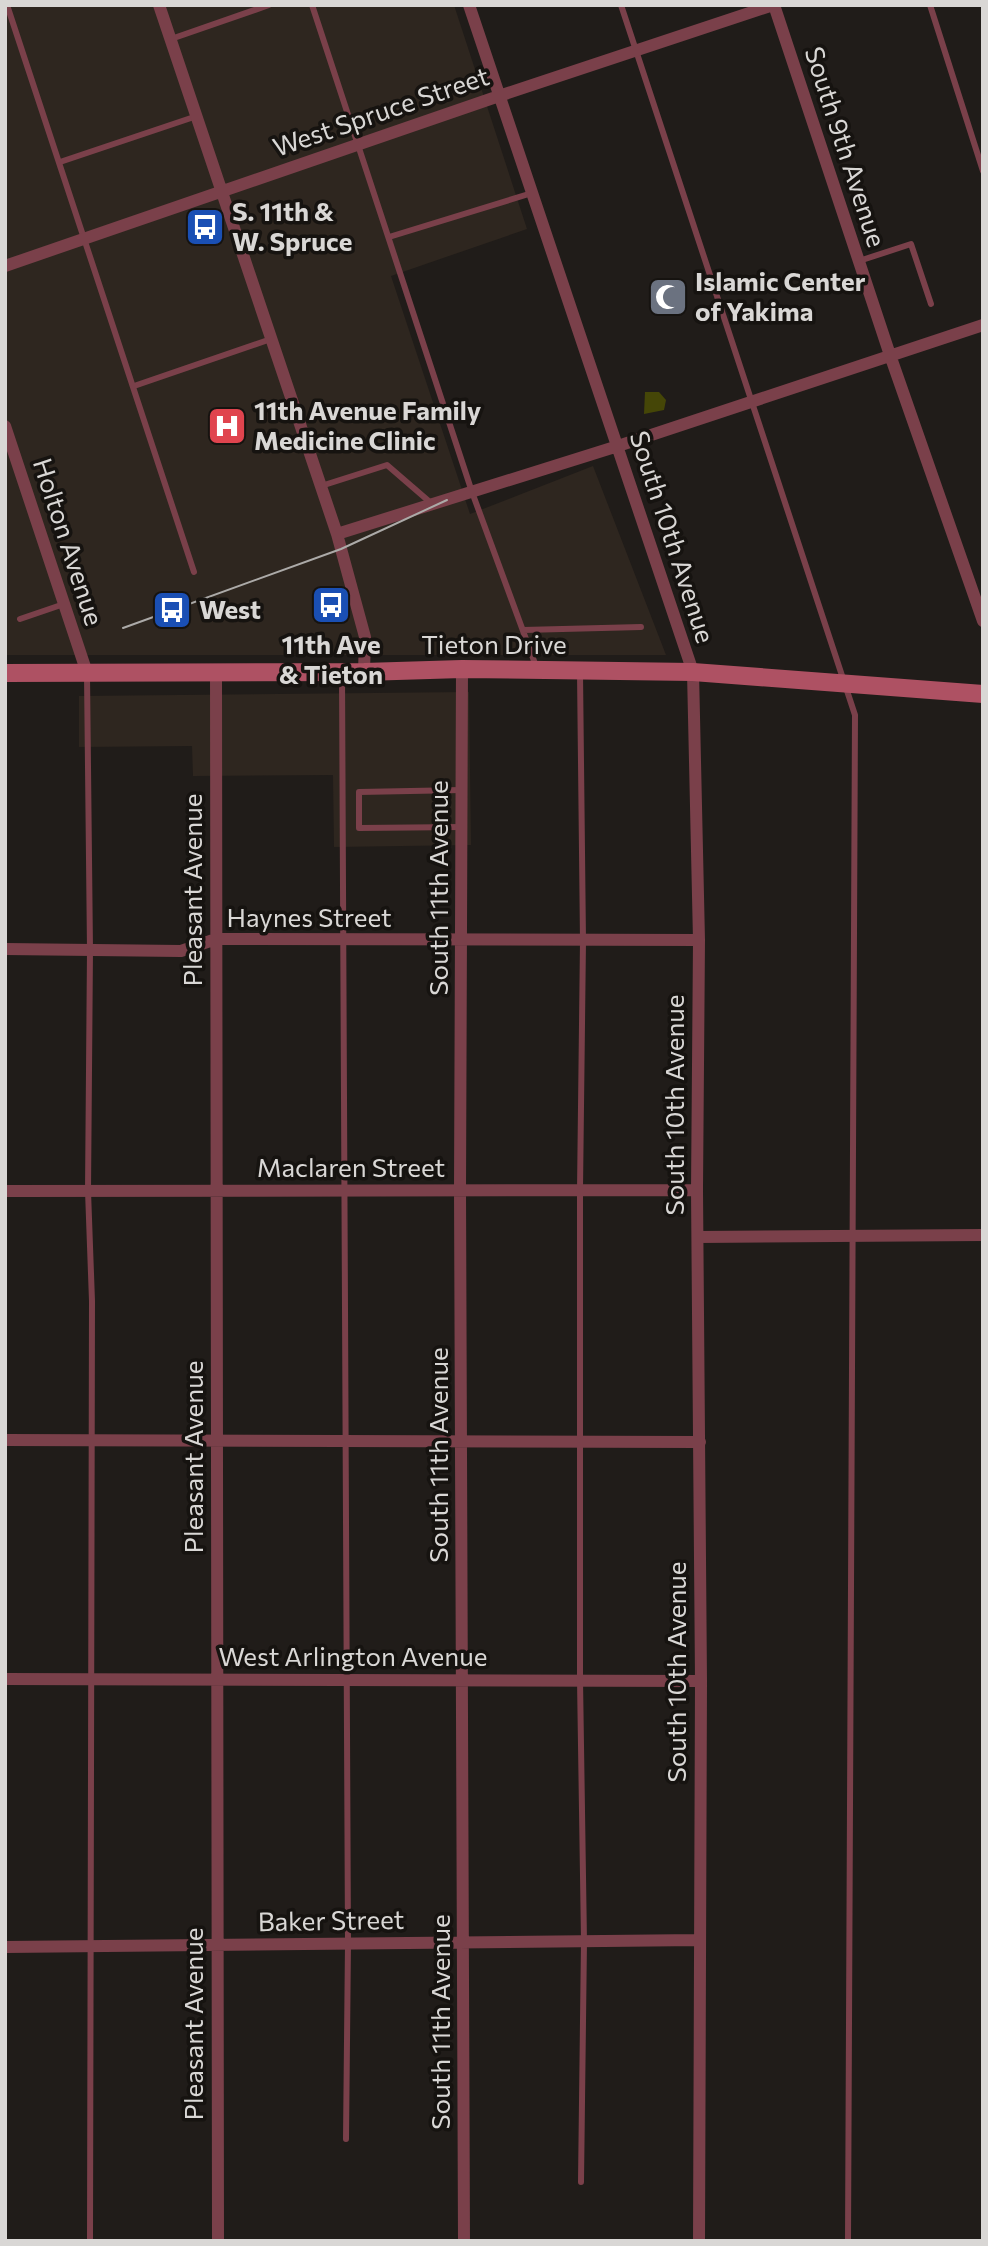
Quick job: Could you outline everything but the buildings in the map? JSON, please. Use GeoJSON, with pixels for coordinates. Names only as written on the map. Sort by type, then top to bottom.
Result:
{"type":"FeatureCollection","features":[{"type":"Feature","properties":{"kind":"main road","name":"Tieton Drive"},"geometry":{"type":"LineString","coordinates":[[5,673],[364,672],[462,669],[693,673],[983,694]]}},
{"type":"Feature","properties":{"kind":"street"},"geometry":{"type":"LineString","coordinates":[[159,5],[337,534],[365,636],[364,672]]}},
{"type":"Feature","properties":{"kind":"street","name":"South 10th Avenue"},"geometry":{"type":"LineString","coordinates":[[469,5],[693,673],[699,940],[699,2241]]}},
{"type":"Feature","properties":{"kind":"street","name":"West Spruce Street"},"geometry":{"type":"LineString","coordinates":[[5,266],[499,96],[774,5]]}},
{"type":"Feature","properties":{"kind":"street","name":"South 9th Avenue"},"geometry":{"type":"LineString","coordinates":[[774,5],[890,355],[983,621]]}},
{"type":"Feature","properties":{"kind":"street"},"geometry":{"type":"LineString","coordinates":[[337,534],[618,446],[983,325]]}},
{"type":"Feature","properties":{"kind":"street","name":"Holton Avenue"},"geometry":{"type":"LineString","coordinates":[[5,426],[87,673]]}},
{"type":"Feature","properties":{"kind":"street","name":"South 11th Avenue"},"geometry":{"type":"LineString","coordinates":[[462,669],[460,1190],[464,2241]]}},
{"type":"Feature","properties":{"kind":"street","name":"Pleasant Avenue"},"geometry":{"type":"LineString","coordinates":[[216,673],[218,2241]]}},
{"type":"Feature","properties":{"kind":"street","name":"Haynes Street"},"geometry":{"type":"LineString","coordinates":[[5,949],[181,950],[216,939],[699,940]]}},
{"type":"Feature","properties":{"kind":"street","name":"Maclaren Street"},"geometry":{"type":"LineString","coordinates":[[5,1191],[697,1190]]}},
{"type":"Feature","properties":{"kind":"street"},"geometry":{"type":"LineString","coordinates":[[698,1237],[983,1235]]}},
{"type":"Feature","properties":{"kind":"street"},"geometry":{"type":"LineString","coordinates":[[5,1440],[700,1442]]}},
{"type":"Feature","properties":{"kind":"street","name":"West Arlington Avenue"},"geometry":{"type":"LineString","coordinates":[[5,1679],[701,1681]]}},
{"type":"Feature","properties":{"kind":"street","name":"Baker Street"},"geometry":{"type":"LineString","coordinates":[[5,1947],[699,1940]]}},
{"type":"Feature","properties":{"kind":"lane"},"geometry":{"type":"LineString","coordinates":[[7,5],[194,572]]}},
{"type":"Feature","properties":{"kind":"lane"},"geometry":{"type":"LineString","coordinates":[[171,39],[269,5]]}},
{"type":"Feature","properties":{"kind":"lane"},"geometry":{"type":"LineString","coordinates":[[312,5],[472,492],[538,671]]}},
{"type":"Feature","properties":{"kind":"lane"},"geometry":{"type":"LineString","coordinates":[[621,5],[855,715],[848,2241]]}},
{"type":"Feature","properties":{"kind":"lane"},"geometry":{"type":"LineString","coordinates":[[930,5],[983,171]]}},
{"type":"Feature","properties":{"kind":"lane"},"geometry":{"type":"LineString","coordinates":[[60,162],[197,116]]}},
{"type":"Feature","properties":{"kind":"lane"},"geometry":{"type":"LineString","coordinates":[[389,237],[532,193]]}},
{"type":"Feature","properties":{"kind":"lane"},"geometry":{"type":"LineString","coordinates":[[859,261],[911,244],[931,304]]}},
{"type":"Feature","properties":{"kind":"lane"},"geometry":{"type":"LineString","coordinates":[[134,386],[271,339]]}},
{"type":"Feature","properties":{"kind":"lane"},"geometry":{"type":"LineString","coordinates":[[321,486],[387,465],[432,504]]}},
{"type":"Feature","properties":{"kind":"lane"},"geometry":{"type":"LineString","coordinates":[[20,619],[64,604]]}},
{"type":"Feature","properties":{"kind":"lane"},"geometry":{"type":"LineString","coordinates":[[523,629],[641,627]]}},
{"type":"Feature","properties":{"kind":"lane"},"geometry":{"type":"LineString","coordinates":[[580,671],[583,941],[580,1680],[584,1941],[581,2182]]}},
{"type":"Feature","properties":{"kind":"lane"},"geometry":{"type":"LineString","coordinates":[[342,672],[348,1943],[346,2139]]}},
{"type":"Feature","properties":{"kind":"lane"},"geometry":{"type":"LineString","coordinates":[[87,673],[90,950],[88,1191],[92,1301],[90,2241]]}},
{"type":"Feature","properties":{"kind":"lane"},"geometry":{"type":"LineString","coordinates":[[462,790],[359,792],[359,828],[462,827]]}},
{"type":"Feature","properties":{"kind":"shaded area"},"geometry":{"type":"Polygon","coordinates":[[[5,5],[454,5],[527,229],[391,276],[470,514],[593,466],[666,655],[5,655],[5,5]]]}},
{"type":"Feature","properties":{"kind":"shaded area"},"geometry":{"type":"Polygon","coordinates":[[[645,392],[659,392],[666,400],[664,410],[644,414],[645,392]]]}},
{"type":"Feature","properties":{"kind":"shaded area"},"geometry":{"type":"Polygon","coordinates":[[[469,692],[471,845],[334,847],[333,775],[193,776],[192,746],[79,747],[79,696],[469,692]]]}},
{"type":"Feature","properties":{"kind":"tram line"},"geometry":{"type":"LineString","coordinates":[[123,628],[341,549],[447,500]]}},
{"type":"Feature","properties":{"kind":"place","name":"S. 11th & W. Spruce"},"geometry":{"type":"Point","coordinates":[205,227]}},
{"type":"Feature","properties":{"kind":"place","name":"Islamic Center of Yakima"},"geometry":{"type":"Point","coordinates":[668,297]}},
{"type":"Feature","properties":{"kind":"place","name":"11th Avenue Family Medicine Clinic"},"geometry":{"type":"Point","coordinates":[227,426]}},
{"type":"Feature","properties":{"kind":"place","name":"11th Ave & Tieton"},"geometry":{"type":"Point","coordinates":[331,605]}},
{"type":"Feature","properties":{"kind":"place","name":"West"},"geometry":{"type":"Point","coordinates":[172,610]}}]}
